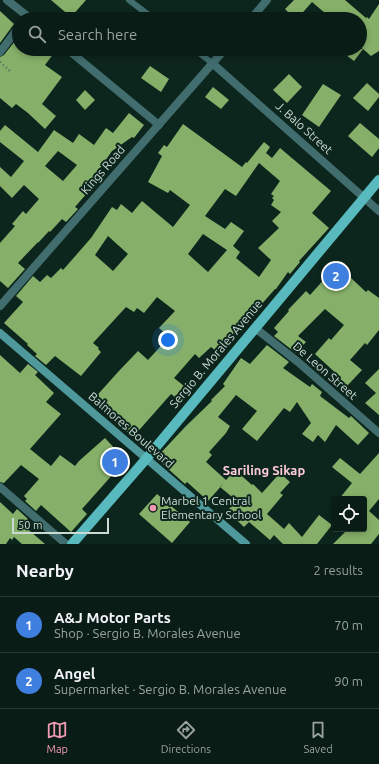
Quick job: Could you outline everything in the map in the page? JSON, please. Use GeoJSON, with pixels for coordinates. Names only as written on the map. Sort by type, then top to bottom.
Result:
{"type":"FeatureCollection","features":[{"type":"Feature","properties":{"kind":"main road","name":"Sergio B. Morales Avenue"},"geometry":{"type":"LineString","coordinates":[[72,544],[146,459],[379,180]]}},
{"type":"Feature","properties":{"kind":"main road","name":"Balmores Boulevard"},"geometry":{"type":"LineString","coordinates":[[0,333],[246,544]]}},
{"type":"Feature","properties":{"kind":"street"},"geometry":{"type":"LineString","coordinates":[[7,0],[21,12]]}},
{"type":"Feature","properties":{"kind":"street"},"geometry":{"type":"LineString","coordinates":[[257,12],[268,0]]}},
{"type":"Feature","properties":{"kind":"street"},"geometry":{"type":"LineString","coordinates":[[0,52],[12,36]]}},
{"type":"Feature","properties":{"kind":"street"},"geometry":{"type":"LineString","coordinates":[[75,56],[159,125]]}},
{"type":"Feature","properties":{"kind":"street","name":"Kings Road"},"geometry":{"type":"LineString","coordinates":[[0,306],[218,56]]}},
{"type":"Feature","properties":{"kind":"street","name":"J. Balo Street"},"geometry":{"type":"LineString","coordinates":[[212,63],[379,211]]}},
{"type":"Feature","properties":{"kind":"street","name":"De Leon Street"},"geometry":{"type":"LineString","coordinates":[[255,328],[298,362],[379,433]]}},
{"type":"Feature","properties":{"kind":"street"},"geometry":{"type":"LineString","coordinates":[[0,487],[66,544]]}},
{"type":"Feature","properties":{"kind":"lane"},"geometry":{"type":"LineString","coordinates":[[129,0],[145,12]]}},
{"type":"Feature","properties":{"kind":"lane"},"geometry":{"type":"LineString","coordinates":[[203,56],[212,63]]}},
{"type":"Feature","properties":{"kind":"path"},"geometry":{"type":"LineString","coordinates":[[0,62],[10,71]]}},
{"type":"Feature","properties":{"kind":"building"},"geometry":{"type":"Polygon","coordinates":[[[51,0],[86,0],[75,12],[65,12],[51,0]]]}},
{"type":"Feature","properties":{"kind":"building"},"geometry":{"type":"Polygon","coordinates":[[[294,0],[345,0],[359,12],[324,12],[312,2],[303,12],[288,12],[285,9],[294,0]]]}},
{"type":"Feature","properties":{"kind":"building"},"geometry":{"type":"Polygon","coordinates":[[[379,4],[379,51],[371,56],[367,52],[367,17],[369,19],[379,4]]]}},
{"type":"Feature","properties":{"kind":"building"},"geometry":{"type":"Polygon","coordinates":[[[0,11],[12,22],[12,27],[0,43],[0,11]]]}},
{"type":"Feature","properties":{"kind":"building"},"geometry":{"type":"Polygon","coordinates":[[[12,45],[12,56],[52,56],[45,65],[62,77],[42,104],[56,116],[45,129],[16,104],[12,108],[0,98],[0,57],[4,55],[12,45]]]}},
{"type":"Feature","properties":{"kind":"building"},"geometry":{"type":"Polygon","coordinates":[[[347,56],[358,56],[354,61],[347,56]]]}},
{"type":"Feature","properties":{"kind":"building"},"geometry":{"type":"Polygon","coordinates":[[[150,66],[169,79],[161,92],[141,78],[150,66]]]}},
{"type":"Feature","properties":{"kind":"building"},"geometry":{"type":"Polygon","coordinates":[[[289,74],[302,87],[287,103],[273,90],[289,74]]]}},
{"type":"Feature","properties":{"kind":"building"},"geometry":{"type":"Polygon","coordinates":[[[367,83],[379,94],[379,97],[368,111],[353,98],[367,83]]]}},
{"type":"Feature","properties":{"kind":"building"},"geometry":{"type":"Polygon","coordinates":[[[323,84],[341,95],[319,127],[302,115],[323,84]]]}},
{"type":"Feature","properties":{"kind":"building"},"geometry":{"type":"Polygon","coordinates":[[[213,87],[229,100],[221,109],[205,97],[213,87]]]}},
{"type":"Feature","properties":{"kind":"building"},"geometry":{"type":"Polygon","coordinates":[[[85,90],[95,100],[85,110],[76,100],[85,90]]]}},
{"type":"Feature","properties":{"kind":"building"},"geometry":{"type":"Polygon","coordinates":[[[129,113],[144,125],[134,138],[132,137],[112,151],[85,190],[88,192],[75,207],[78,209],[66,222],[62,219],[18,263],[25,269],[8,288],[0,281],[0,243],[15,226],[12,224],[23,211],[26,214],[39,199],[24,185],[12,198],[0,186],[0,167],[11,177],[24,161],[0,142],[0,131],[5,125],[38,152],[54,130],[73,143],[79,134],[94,145],[106,128],[113,133],[129,113]],[[58,151],[45,166],[63,181],[77,165],[58,151]]]}},
{"type":"Feature","properties":{"kind":"building"},"geometry":{"type":"Polygon","coordinates":[[[360,123],[379,139],[379,148],[372,157],[348,136],[360,123]]]}},
{"type":"Feature","properties":{"kind":"building"},"geometry":{"type":"Polygon","coordinates":[[[183,124],[242,167],[264,142],[270,147],[266,153],[272,158],[280,148],[331,191],[312,213],[329,228],[299,261],[300,262],[290,274],[288,272],[276,289],[260,306],[259,305],[239,331],[237,330],[216,351],[211,347],[199,358],[195,354],[174,378],[184,386],[175,397],[171,394],[133,437],[92,401],[138,351],[148,360],[169,337],[159,328],[175,311],[157,297],[144,313],[137,308],[134,312],[126,307],[93,343],[101,352],[81,376],[55,356],[46,365],[35,356],[37,354],[27,345],[28,344],[4,323],[23,302],[16,296],[33,276],[40,282],[47,275],[51,278],[61,268],[63,270],[91,238],[112,207],[117,210],[121,204],[132,213],[142,201],[173,227],[190,205],[170,190],[168,193],[148,182],[162,156],[158,153],[164,145],[167,147],[183,124]],[[259,163],[236,196],[225,189],[205,216],[225,229],[231,222],[244,231],[233,246],[240,252],[236,258],[259,277],[271,260],[258,248],[279,228],[272,221],[281,212],[271,205],[274,200],[272,198],[274,196],[271,194],[280,181],[259,163]],[[203,234],[188,254],[208,272],[227,250],[203,234]],[[108,236],[95,255],[113,271],[128,254],[108,236]]]}},
{"type":"Feature","properties":{"kind":"building"},"geometry":{"type":"Polygon","coordinates":[[[337,265],[366,292],[368,290],[379,298],[379,330],[367,345],[365,343],[350,360],[362,370],[347,386],[337,378],[339,376],[315,354],[329,338],[331,340],[344,325],[325,309],[298,336],[306,342],[296,353],[274,336],[278,332],[274,328],[289,311],[288,310],[306,291],[310,295],[337,265]]]}},
{"type":"Feature","properties":{"kind":"building"},"geometry":{"type":"Polygon","coordinates":[[[267,345],[289,362],[283,368],[310,387],[312,384],[322,392],[320,396],[349,418],[351,416],[369,433],[358,445],[336,425],[325,442],[318,435],[313,442],[302,434],[311,423],[297,402],[290,412],[284,408],[257,441],[242,429],[257,411],[236,395],[218,417],[230,426],[226,433],[209,452],[212,455],[206,462],[226,480],[235,470],[262,493],[280,473],[290,482],[280,493],[283,495],[267,514],[284,529],[289,523],[302,537],[319,515],[331,524],[331,526],[317,544],[283,544],[274,535],[270,540],[249,522],[244,527],[227,511],[237,501],[220,487],[208,501],[187,482],[185,484],[156,458],[225,386],[223,384],[241,358],[250,364],[267,345]]]}},
{"type":"Feature","properties":{"kind":"building"},"geometry":{"type":"Polygon","coordinates":[[[0,355],[20,373],[28,364],[38,372],[35,375],[54,393],[46,402],[61,414],[30,449],[51,466],[60,455],[75,466],[105,438],[128,463],[115,474],[114,473],[82,509],[87,514],[71,532],[41,505],[36,511],[25,501],[27,499],[24,496],[39,479],[21,465],[4,483],[0,482],[0,355]]]}},
{"type":"Feature","properties":{"kind":"building"},"geometry":{"type":"Polygon","coordinates":[[[379,369],[379,415],[365,403],[376,393],[365,383],[379,369]]]}},
{"type":"Feature","properties":{"kind":"building"},"geometry":{"type":"Polygon","coordinates":[[[379,453],[379,499],[369,511],[379,520],[379,534],[371,544],[333,544],[345,532],[367,532],[367,496],[341,496],[352,483],[332,467],[340,458],[360,474],[379,453]]]}},
{"type":"Feature","properties":{"kind":"building"},"geometry":{"type":"Polygon","coordinates":[[[157,494],[190,522],[172,543],[139,514],[157,494]]]}},
{"type":"Feature","properties":{"kind":"building"},"geometry":{"type":"Polygon","coordinates":[[[0,502],[13,514],[17,509],[28,519],[24,526],[45,544],[22,544],[14,537],[12,540],[10,538],[6,544],[0,544],[0,502]]]}},
{"type":"Feature","properties":{"kind":"place","name":"Angel"},"geometry":{"type":"Point","coordinates":[336,276]}},
{"type":"Feature","properties":{"kind":"place","name":"A&J Motor Parts"},"geometry":{"type":"Point","coordinates":[115,462]}},
{"type":"Feature","properties":{"kind":"place","name":"Marbel 1 Central Elementary School"},"geometry":{"type":"Point","coordinates":[153,508]}},
{"type":"Feature","properties":{"kind":"district","name":"Sariling Sikap"},"geometry":{"type":"Point","coordinates":[264,470]}}]}
